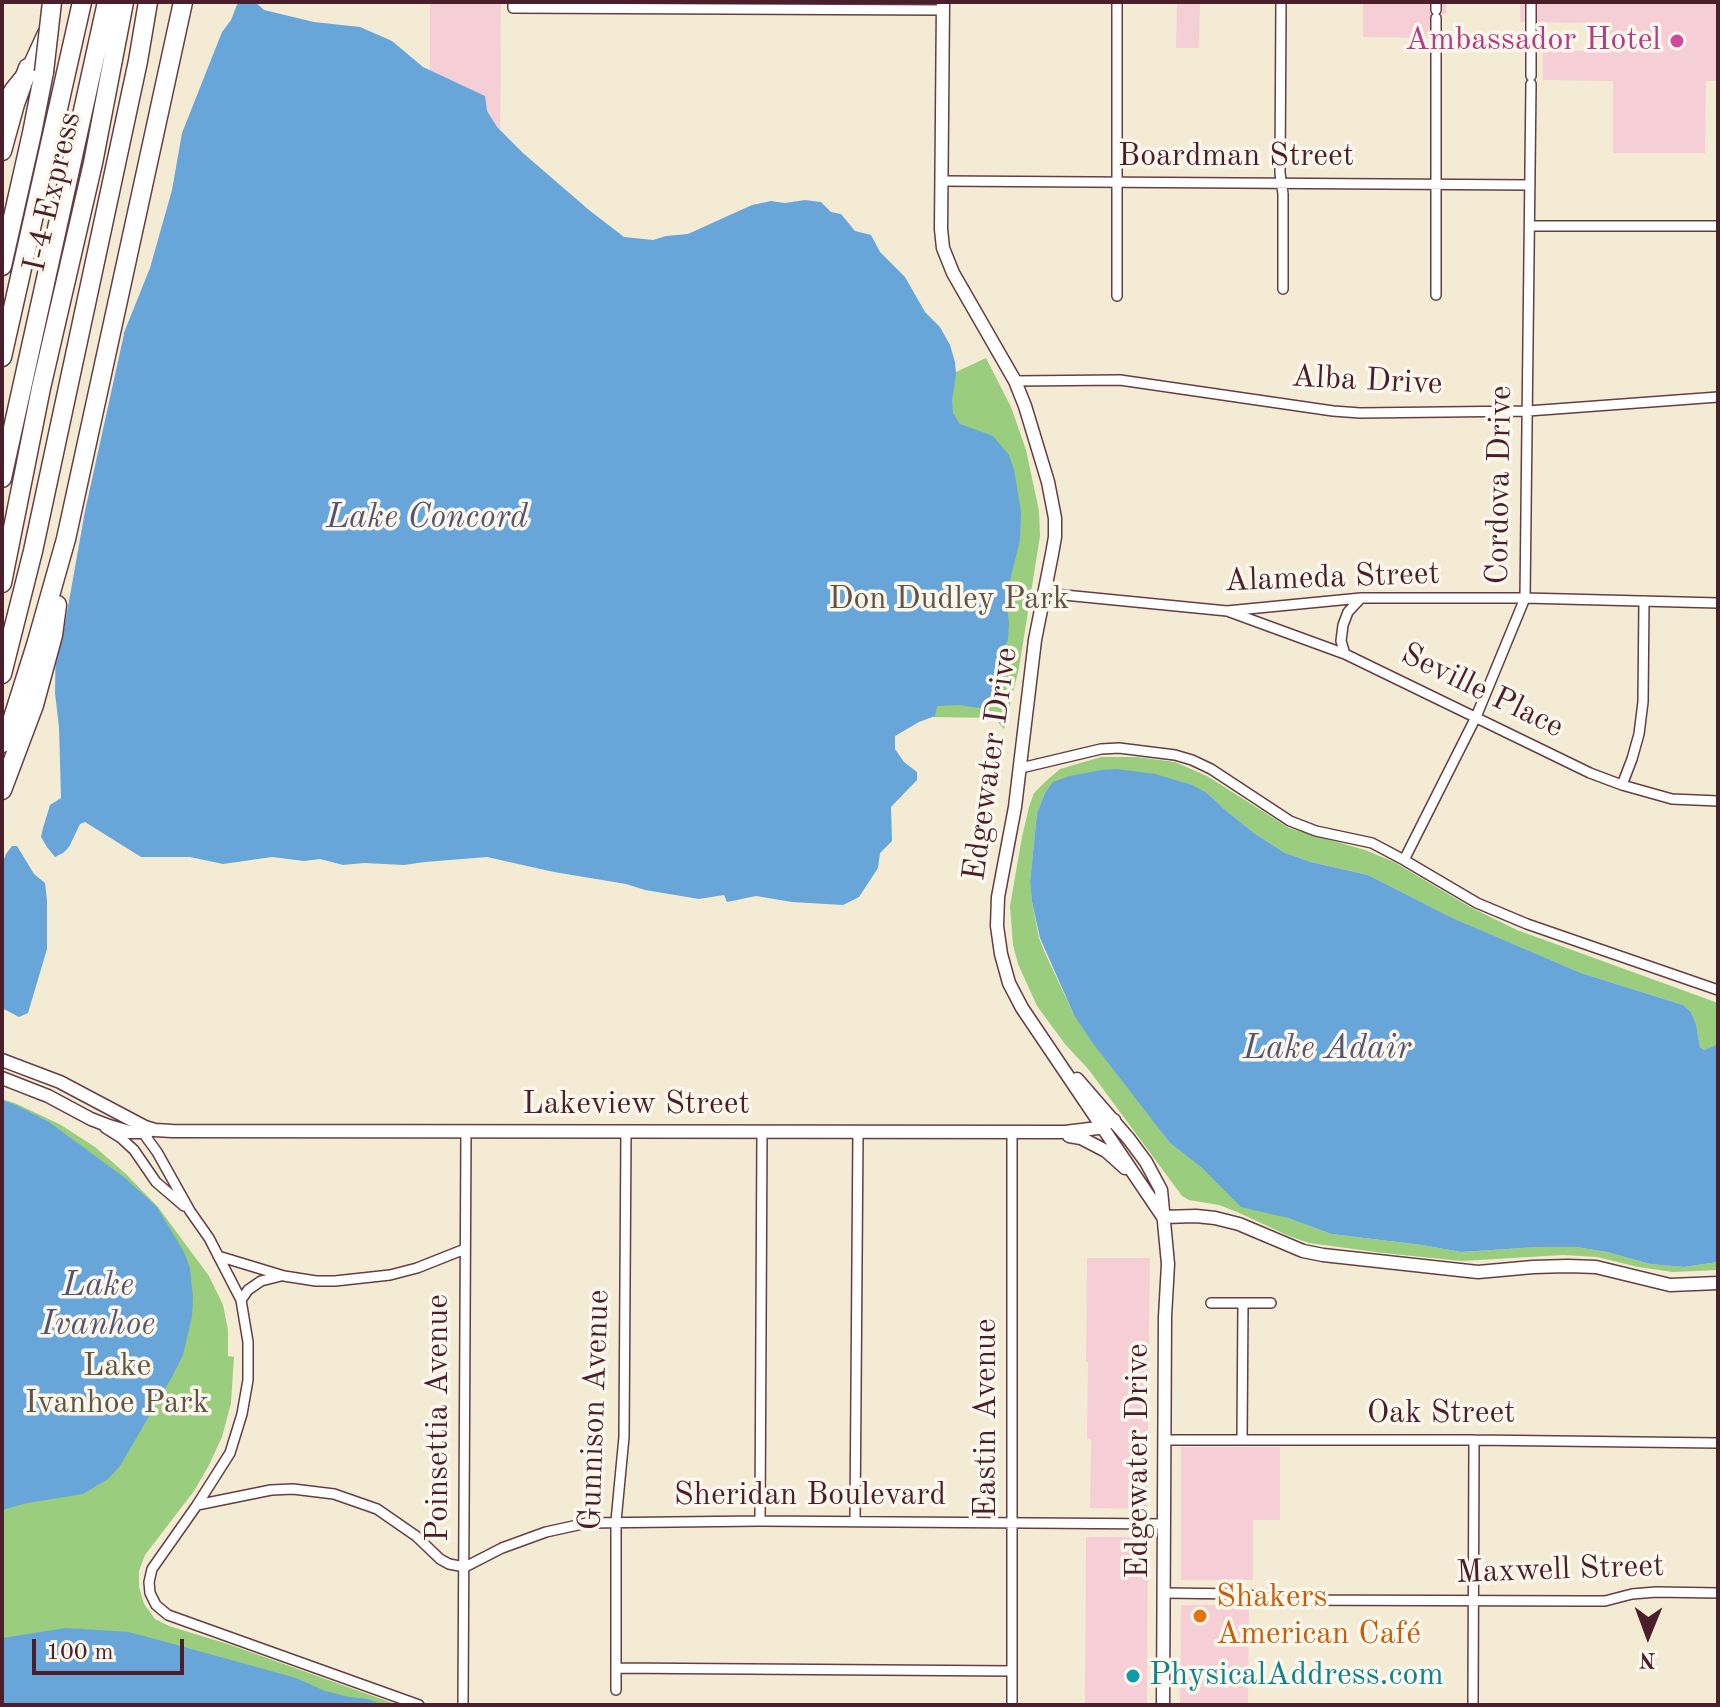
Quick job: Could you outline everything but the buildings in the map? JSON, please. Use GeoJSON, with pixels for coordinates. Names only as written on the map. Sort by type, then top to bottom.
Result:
{"type":"FeatureCollection","features":[{"type":"Feature","properties":{"kind":"highway"},"geometry":{"type":"LineString","coordinates":[[2,266],[29,145],[36,70],[54,2]]}},
{"type":"Feature","properties":{"kind":"highway"},"geometry":{"type":"LineString","coordinates":[[2,357],[82,2]]}},
{"type":"Feature","properties":{"kind":"highway","name":"I-4 Express"},"geometry":{"type":"LineString","coordinates":[[2,583],[41,388],[93,163],[105,54],[107,2]]}},
{"type":"Feature","properties":{"kind":"highway","name":"I-4 Express"},"geometry":{"type":"LineString","coordinates":[[2,478],[105,54],[124,2]]}},
{"type":"Feature","properties":{"kind":"highway"},"geometry":{"type":"LineString","coordinates":[[2,674],[33,551],[148,2]]}},
{"type":"Feature","properties":{"kind":"highway"},"geometry":{"type":"LineString","coordinates":[[2,743],[41,629],[66,539],[179,7]]}},
{"type":"Feature","properties":{"kind":"highway"},"geometry":{"type":"LineString","coordinates":[[2,151],[15,104],[36,70]]}},
{"type":"Feature","properties":{"kind":"highway"},"geometry":{"type":"LineString","coordinates":[[2,790],[35,702],[53,635],[66,539]]}},
{"type":"Feature","properties":{"kind":"street"},"geometry":{"type":"LineString","coordinates":[[513,2],[513,8],[943,6]]}},
{"type":"Feature","properties":{"kind":"street"},"geometry":{"type":"LineString","coordinates":[[1117,2],[1117,296]]}},
{"type":"Feature","properties":{"kind":"street"},"geometry":{"type":"LineString","coordinates":[[1281,2],[1283,289]]}},
{"type":"Feature","properties":{"kind":"street","name":"Cordova Drive"},"geometry":{"type":"LineString","coordinates":[[1404,860],[1476,717],[1525,598],[1531,2]]}},
{"type":"Feature","properties":{"kind":"street","name":"Edgewater Drive"},"geometry":{"type":"LineString","coordinates":[[943,6],[941,229],[945,255],[1015,381],[1040,456],[1053,507],[1055,537],[1033,651],[1021,768],[998,897],[999,942],[1006,973],[1027,1017],[1073,1086],[1146,1162],[1161,1190],[1168,1264],[1163,1705]]}},
{"type":"Feature","properties":{"kind":"street"},"geometry":{"type":"LineString","coordinates":[[1436,10],[1436,295]]}},
{"type":"Feature","properties":{"kind":"street"},"geometry":{"type":"LineString","coordinates":[[2,106],[11,89],[36,70]]}},
{"type":"Feature","properties":{"kind":"street","name":"Boardman Street"},"geometry":{"type":"LineString","coordinates":[[942,181],[1530,185]]}},
{"type":"Feature","properties":{"kind":"street"},"geometry":{"type":"LineString","coordinates":[[1530,226],[1718,226]]}},
{"type":"Feature","properties":{"kind":"street","name":"Alba Drive"},"geometry":{"type":"LineString","coordinates":[[1015,381],[1120,380],[1360,413],[1528,411],[1718,397]]}},
{"type":"Feature","properties":{"kind":"street","name":"Alameda Street"},"geometry":{"type":"LineString","coordinates":[[1044,593],[1227,611],[1361,598],[1718,603]]}},
{"type":"Feature","properties":{"kind":"street"},"geometry":{"type":"LineString","coordinates":[[1345,654],[1341,641],[1343,625],[1348,612],[1361,598]]}},
{"type":"Feature","properties":{"kind":"street"},"geometry":{"type":"LineString","coordinates":[[1622,785],[1639,734],[1643,702],[1644,601]]}},
{"type":"Feature","properties":{"kind":"street","name":"Seville Place"},"geometry":{"type":"LineString","coordinates":[[1227,611],[1345,654],[1590,773],[1672,799],[1718,801]]}},
{"type":"Feature","properties":{"kind":"street"},"geometry":{"type":"LineString","coordinates":[[1021,768],[1101,749],[1136,749],[1192,760],[1290,821],[1316,831],[1372,843],[1477,903],[1527,924],[1718,990]]}},
{"type":"Feature","properties":{"kind":"street","name":"Lakeview Street"},"geometry":{"type":"LineString","coordinates":[[2,1060],[60,1082],[149,1131]]}},
{"type":"Feature","properties":{"kind":"street","name":"Lakeview Street"},"geometry":{"type":"LineString","coordinates":[[2,1078],[48,1096],[91,1119],[129,1132],[1050,1132],[1091,1130],[1108,1123]]}},
{"type":"Feature","properties":{"kind":"street"},"geometry":{"type":"LineString","coordinates":[[91,1119],[128,1144],[156,1182],[190,1211]]}},
{"type":"Feature","properties":{"kind":"street","name":"Edgewater Drive"},"geometry":{"type":"LineString","coordinates":[[1108,1123],[1163,1217]]}},
{"type":"Feature","properties":{"kind":"street"},"geometry":{"type":"LineString","coordinates":[[149,1131],[157,1152],[241,1300],[248,1342],[248,1380],[230,1453],[152,1569],[150,1593],[156,1605],[168,1615],[419,1705]]}},
{"type":"Feature","properties":{"kind":"street","name":"Poinsettia Avenue"},"geometry":{"type":"LineString","coordinates":[[463,1705],[466,1131]]}},
{"type":"Feature","properties":{"kind":"street","name":"Gunnison Avenue"},"geometry":{"type":"LineString","coordinates":[[616,1690],[616,1521],[624,1437],[626,1131]]}},
{"type":"Feature","properties":{"kind":"street"},"geometry":{"type":"LineString","coordinates":[[760,1521],[762,1131]]}},
{"type":"Feature","properties":{"kind":"street"},"geometry":{"type":"LineString","coordinates":[[855,1521],[858,1132]]}},
{"type":"Feature","properties":{"kind":"street","name":"Eastin Avenue"},"geometry":{"type":"LineString","coordinates":[[1012,1132],[1012,1705]]}},
{"type":"Feature","properties":{"kind":"street"},"geometry":{"type":"LineString","coordinates":[[1050,1132],[1081,1138],[1106,1151],[1139,1180]]}},
{"type":"Feature","properties":{"kind":"street"},"geometry":{"type":"LineString","coordinates":[[1163,1217],[1209,1217],[1239,1224],[1303,1251],[1323,1255],[1478,1272],[1533,1267],[1596,1267],[1670,1285],[1718,1283]]}},
{"type":"Feature","properties":{"kind":"street"},"geometry":{"type":"LineString","coordinates":[[218,1256],[284,1276],[335,1281],[390,1275],[465,1249]]}},
{"type":"Feature","properties":{"kind":"street"},"geometry":{"type":"LineString","coordinates":[[241,1300],[248,1290],[261,1281],[284,1276]]}},
{"type":"Feature","properties":{"kind":"street"},"geometry":{"type":"LineString","coordinates":[[1211,1303],[1271,1303]]}},
{"type":"Feature","properties":{"kind":"street"},"geometry":{"type":"LineString","coordinates":[[1242,1440],[1243,1303]]}},
{"type":"Feature","properties":{"kind":"street","name":"Oak Street"},"geometry":{"type":"LineString","coordinates":[[1165,1440],[1718,1443]]}},
{"type":"Feature","properties":{"kind":"street"},"geometry":{"type":"LineString","coordinates":[[1473,1705],[1474,1440]]}},
{"type":"Feature","properties":{"kind":"street"},"geometry":{"type":"LineString","coordinates":[[197,1505],[271,1490],[334,1494],[377,1509],[416,1536],[440,1559],[465,1567]]}},
{"type":"Feature","properties":{"kind":"street","name":"Sheridan Boulevard"},"geometry":{"type":"LineString","coordinates":[[465,1567],[502,1548],[546,1532],[587,1523],[616,1521],[1164,1524]]}},
{"type":"Feature","properties":{"kind":"street","name":"Maxwell Street"},"geometry":{"type":"LineString","coordinates":[[1164,1593],[1241,1594],[1280,1600],[1605,1601],[1656,1592],[1718,1593]]}},
{"type":"Feature","properties":{"kind":"street"},"geometry":{"type":"LineString","coordinates":[[616,1668],[1012,1671]]}},
{"type":"Feature","properties":{"kind":"shaded area"},"geometry":{"type":"Polygon","coordinates":[[[430,2],[501,2],[500,165],[430,128],[430,2]]]}},
{"type":"Feature","properties":{"kind":"shaded area"},"geometry":{"type":"Polygon","coordinates":[[[1177,2],[1200,2],[1199,48],[1176,48],[1177,2]]]}},
{"type":"Feature","properties":{"kind":"shaded area"},"geometry":{"type":"Polygon","coordinates":[[[1363,2],[1446,2],[1446,14],[1431,14],[1431,38],[1363,37],[1363,2]]]}},
{"type":"Feature","properties":{"kind":"shaded area"},"geometry":{"type":"Polygon","coordinates":[[[1520,2],[1718,2],[1718,81],[1706,81],[1705,153],[1613,153],[1613,81],[1543,80],[1543,50],[1608,51],[1609,23],[1520,22],[1520,2]]]}},
{"type":"Feature","properties":{"kind":"shaded area"},"geometry":{"type":"Polygon","coordinates":[[[1087,1258],[1150,1258],[1147,1509],[1090,1508],[1087,1258]]]}},
{"type":"Feature","properties":{"kind":"shaded area"},"geometry":{"type":"Polygon","coordinates":[[[1181,1447],[1280,1447],[1280,1520],[1253,1520],[1253,1580],[1181,1580],[1181,1447]]]}},
{"type":"Feature","properties":{"kind":"shaded area"},"geometry":{"type":"Polygon","coordinates":[[[1086,1537],[1148,1537],[1147,1705],[1085,1705],[1086,1537]]]}},
{"type":"Feature","properties":{"kind":"shaded area"},"geometry":{"type":"Polygon","coordinates":[[[1181,1605],[1249,1605],[1248,1705],[1180,1705],[1181,1605]]]}},
{"type":"Feature","properties":{"kind":"green space","name":"Don Dudley Park"},"geometry":{"type":"Polygon","coordinates":[[[986,358],[1011,407],[1026,450],[1039,511],[1040,536],[1019,668],[1004,729],[994,718],[866,716],[939,380],[986,358]]]}},
{"type":"Feature","properties":{"kind":"green space"},"geometry":{"type":"Polygon","coordinates":[[[1101,757],[1137,757],[1175,762],[1207,776],[1289,828],[1365,850],[1394,862],[1470,907],[1517,930],[1718,1003],[1718,1044],[1704,1050],[1700,1047],[1691,1012],[1683,1005],[1581,973],[1451,918],[1368,875],[1285,853],[1254,833],[1207,793],[1045,793],[1037,813],[1030,882],[1039,938],[1074,1015],[1170,1143],[1202,1168],[1288,1218],[1331,1234],[1461,1252],[1576,1247],[1650,1264],[1684,1267],[1718,1262],[1718,1270],[1673,1272],[1597,1257],[1563,1255],[1462,1261],[1309,1243],[1219,1205],[1182,1196],[1089,1070],[1037,1006],[1013,945],[1010,906],[1022,837],[1034,793],[1060,769],[1101,757]]]}},
{"type":"Feature","properties":{"kind":"green space","name":"Lake Ivanhoe Park"},"geometry":{"type":"Polygon","coordinates":[[[2,1099],[61,1125],[95,1147],[126,1174],[158,1207],[209,1276],[223,1305],[228,1330],[228,1356],[234,1357],[231,1403],[222,1437],[208,1467],[194,1491],[145,1555],[139,1571],[144,1604],[155,1619],[169,1626],[398,1705],[2,1705],[2,1099]]]}},
{"type":"Feature","properties":{"kind":"water","name":"Lake Concord"},"geometry":{"type":"Polygon","coordinates":[[[238,2],[255,2],[264,10],[314,22],[360,27],[392,41],[423,67],[485,96],[487,111],[497,127],[523,153],[624,237],[653,240],[688,234],[752,205],[771,201],[821,202],[831,212],[841,214],[855,231],[871,235],[880,252],[905,277],[925,312],[940,327],[955,362],[953,413],[960,424],[993,436],[1009,455],[1014,470],[1021,512],[1020,540],[1006,597],[1008,640],[997,664],[987,709],[937,706],[935,716],[895,736],[895,749],[904,762],[917,772],[917,780],[891,807],[892,841],[880,853],[878,868],[859,897],[843,905],[756,896],[727,902],[724,895],[699,899],[487,857],[404,865],[343,865],[320,859],[304,861],[272,857],[223,864],[190,857],[141,857],[85,822],[80,824],[63,853],[55,857],[47,847],[41,837],[43,828],[50,805],[61,798],[55,693],[57,570],[119,345],[150,268],[172,190],[182,133],[222,32],[238,2]]]}},
{"type":"Feature","properties":{"kind":"water","name":"Lake Adair"},"geometry":{"type":"Polygon","coordinates":[[[1117,769],[1155,774],[1192,785],[1285,853],[1368,875],[1452,918],[1581,973],[1683,1005],[1691,1012],[1696,1024],[1700,1047],[1704,1050],[1718,1044],[1718,1262],[1684,1267],[1650,1264],[1576,1247],[1461,1252],[1331,1234],[1288,1218],[1241,1207],[1202,1168],[1170,1143],[1092,1042],[1074,1015],[1040,938],[1030,882],[1037,813],[1045,793],[1053,782],[1070,776],[1117,769]]]}},
{"type":"Feature","properties":{"kind":"water"},"geometry":{"type":"Polygon","coordinates":[[[12,846],[17,846],[34,874],[45,883],[47,900],[47,949],[28,1013],[19,1017],[2,1008],[2,864],[12,846]]]}},
{"type":"Feature","properties":{"kind":"water","name":"Lake Ivanhoe"},"geometry":{"type":"Polygon","coordinates":[[[2,1100],[49,1122],[125,1178],[157,1207],[184,1252],[190,1268],[193,1298],[183,1355],[120,1466],[108,1479],[83,1494],[2,1510],[2,1100]]]}},
{"type":"Feature","properties":{"kind":"water"},"geometry":{"type":"Polygon","coordinates":[[[66,1628],[128,1632],[296,1678],[325,1691],[383,1705],[2,1705],[2,1638],[66,1628]]]}},
{"type":"Feature","properties":{"kind":"pier"},"geometry":{"type":"Polygon","coordinates":[[[119,333],[124,334],[51,683],[53,570],[119,333]]]}},
{"type":"Feature","properties":{"kind":"place","name":"Ambassador Hotel"},"geometry":{"type":"Point","coordinates":[1677,41]}},
{"type":"Feature","properties":{"kind":"place","name":"Shakers American Café"},"geometry":{"type":"Point","coordinates":[1200,1616]}},
{"type":"Feature","properties":{"kind":"place","name":"PhysicalAddress.com"},"geometry":{"type":"Point","coordinates":[1133,1676]}}]}
